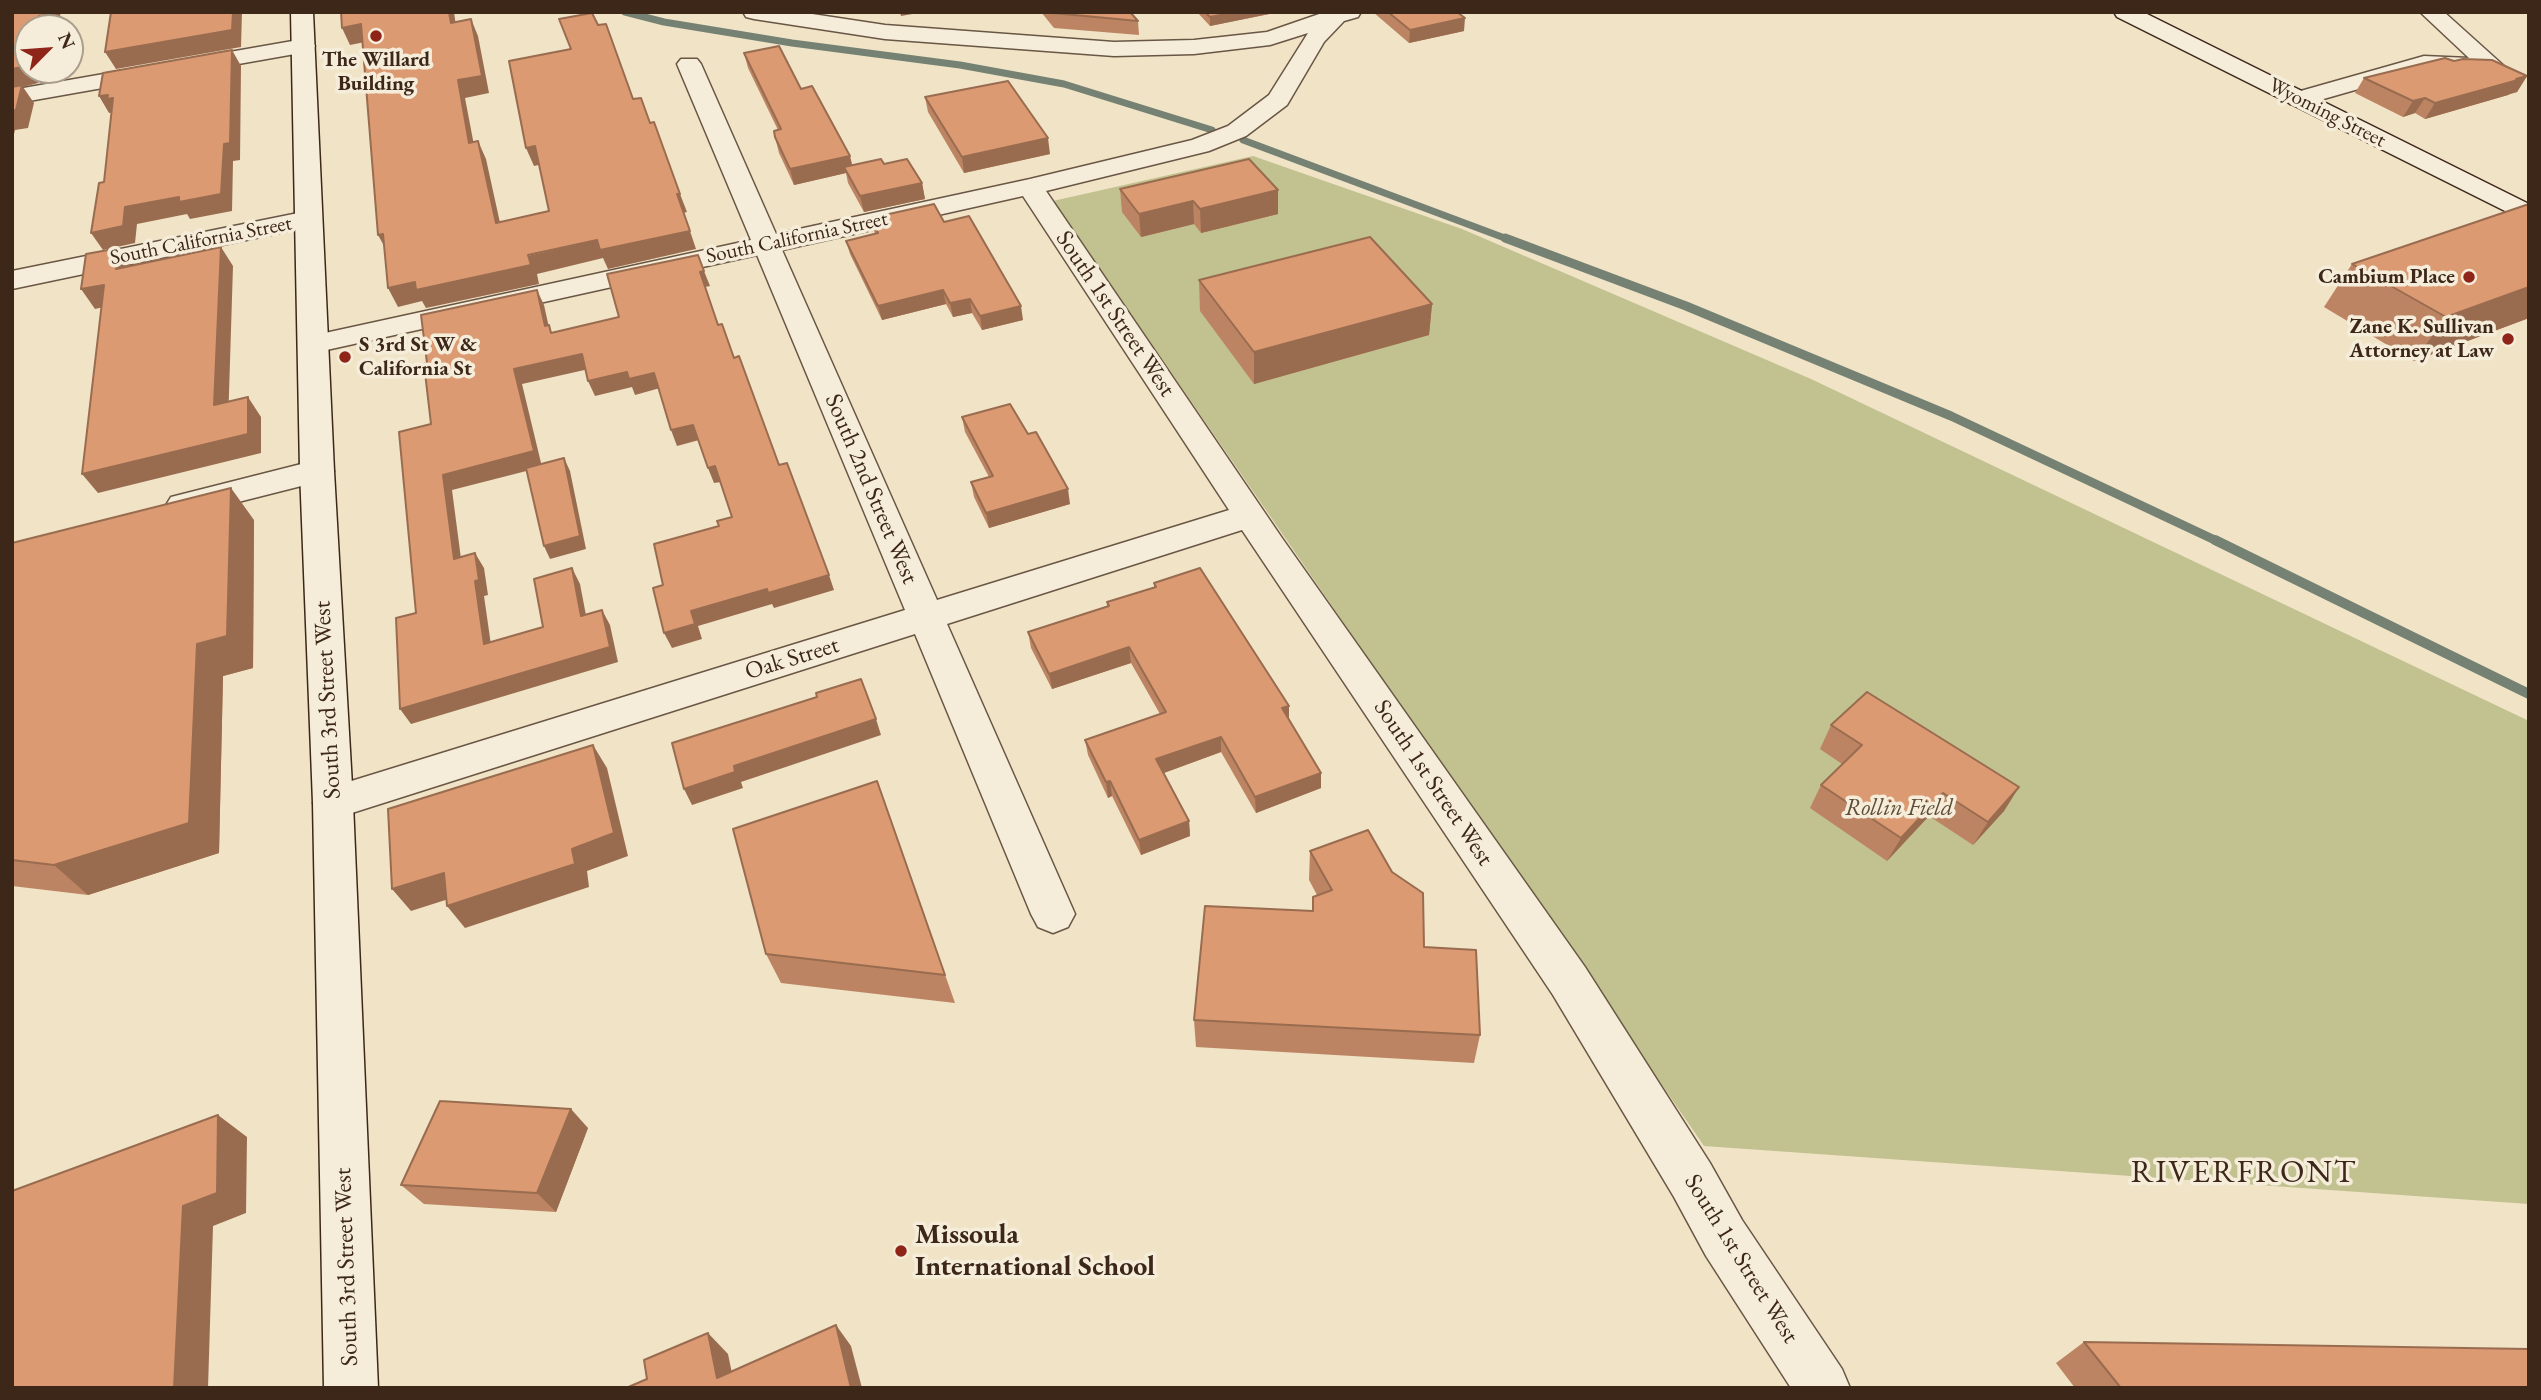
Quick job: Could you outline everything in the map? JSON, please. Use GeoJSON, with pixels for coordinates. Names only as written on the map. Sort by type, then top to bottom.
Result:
{"type":"FeatureCollection","features":[{"type":"Feature","properties":{"kind":"street"},"geometry":{"type":"LineString","coordinates":[[754,12],[885,32],[997,30],[1114,49],[1195,47],[1270,38],[1339,14]]}},
{"type":"Feature","properties":{"kind":"street","name":"Wyoming Street"},"geometry":{"type":"LineString","coordinates":[[2125,12],[2529,215]]}},
{"type":"Feature","properties":{"kind":"street"},"geometry":{"type":"LineString","coordinates":[[2299,99],[2424,63],[2492,66],[2431,12]]}},
{"type":"Feature","properties":{"kind":"street","name":"South California Street"},"geometry":{"type":"LineString","coordinates":[[313,344],[1030,187],[1200,146],[1237,131],[1278,100],[1315,39],[1339,14]]}},
{"type":"Feature","properties":{"kind":"street"},"geometry":{"type":"LineString","coordinates":[[12,97],[303,29]]}},
{"type":"Feature","properties":{"kind":"street","name":"South 3rd Street West"},"geometry":{"type":"LineString","coordinates":[[303,29],[317,471],[333,803],[351,1388]]}},
{"type":"Feature","properties":{"kind":"street","name":"South 2nd Street West"},"geometry":{"type":"LineString","coordinates":[[689,64],[1053,914]]}},
{"type":"Feature","properties":{"kind":"street","name":"South 1st Street West"},"geometry":{"type":"LineString","coordinates":[[1030,187],[1569,981],[1692,1180],[1724,1238],[1823,1388]]}},
{"type":"Feature","properties":{"kind":"street","name":"South California Street"},"geometry":{"type":"LineString","coordinates":[[12,280],[308,219]]}},
{"type":"Feature","properties":{"kind":"street"},"geometry":{"type":"LineString","coordinates":[[149,514],[317,471]]}},
{"type":"Feature","properties":{"kind":"street","name":"Oak Street"},"geometry":{"type":"LineString","coordinates":[[333,803],[1251,515]]}},
{"type":"Feature","properties":{"kind":"green space","name":"Rollin Field"},"geometry":{"type":"Polygon","coordinates":[[[1253,156],[1462,229],[1811,379],[2529,721],[2529,1204],[1704,1146],[1053,201],[1253,156]]]}},
{"type":"Feature","properties":{"kind":"building"},"geometry":{"type":"Polygon","coordinates":[[[12,12],[47,12],[14,14],[12,69],[12,12]]]}},
{"type":"Feature","properties":{"kind":"building"},"geometry":{"type":"Polygon","coordinates":[[[111,12],[233,12],[232,30],[105,52],[111,12]]]}},
{"type":"Feature","properties":{"kind":"building"},"geometry":{"type":"Polygon","coordinates":[[[341,12],[449,12],[451,23],[471,19],[482,76],[458,80],[469,143],[478,141],[496,223],[549,211],[535,146],[526,148],[509,61],[571,49],[559,19],[592,13],[598,25],[606,24],[633,99],[641,98],[650,123],[654,122],[680,194],[677,194],[690,231],[600,250],[597,240],[528,255],[531,265],[416,290],[415,282],[388,288],[383,234],[378,235],[361,24],[342,28],[341,12]]]}},
{"type":"Feature","properties":{"kind":"building"},"geometry":{"type":"Polygon","coordinates":[[[1130,12],[1138,21],[1053,13],[1130,12]]]}},
{"type":"Feature","properties":{"kind":"building"},"geometry":{"type":"Polygon","coordinates":[[[1205,12],[1235,12],[1210,17],[1205,12]]]}},
{"type":"Feature","properties":{"kind":"building"},"geometry":{"type":"Polygon","coordinates":[[[1388,12],[1457,12],[1465,18],[1410,30],[1388,12]]]}},
{"type":"Feature","properties":{"kind":"building"},"geometry":{"type":"Polygon","coordinates":[[[779,46],[801,89],[812,86],[850,156],[790,169],[775,137],[774,131],[781,129],[744,53],[779,46]]]}},
{"type":"Feature","properties":{"kind":"building"},"geometry":{"type":"Polygon","coordinates":[[[232,50],[230,143],[224,144],[221,194],[179,202],[179,197],[125,207],[123,226],[91,233],[99,183],[104,182],[113,98],[107,99],[108,95],[99,96],[103,73],[232,50]]]}},
{"type":"Feature","properties":{"kind":"building"},"geometry":{"type":"Polygon","coordinates":[[[2445,58],[2454,61],[2492,60],[2527,76],[2435,103],[2425,98],[2413,101],[2364,78],[2445,58]]]}},
{"type":"Feature","properties":{"kind":"building"},"geometry":{"type":"Polygon","coordinates":[[[1008,81],[1048,138],[962,157],[925,97],[1008,81]]]}},
{"type":"Feature","properties":{"kind":"building"},"geometry":{"type":"Polygon","coordinates":[[[22,85],[16,110],[12,111],[12,87],[22,85]]]}},
{"type":"Feature","properties":{"kind":"building"},"geometry":{"type":"Polygon","coordinates":[[[881,159],[884,164],[907,159],[922,183],[860,196],[844,167],[881,159]]]}},
{"type":"Feature","properties":{"kind":"building"},"geometry":{"type":"Polygon","coordinates":[[[1249,159],[1278,190],[1200,209],[1193,201],[1139,214],[1120,189],[1249,159]]]}},
{"type":"Feature","properties":{"kind":"building"},"geometry":{"type":"Polygon","coordinates":[[[934,204],[944,222],[969,216],[1021,306],[980,316],[970,299],[950,303],[943,290],[878,306],[846,241],[878,233],[871,218],[934,204]]]}},
{"type":"Feature","properties":{"kind":"building"},"geometry":{"type":"Polygon","coordinates":[[[2529,204],[2529,287],[2446,317],[2352,264],[2529,204]]]}},
{"type":"Feature","properties":{"kind":"building"},"geometry":{"type":"Polygon","coordinates":[[[1370,237],[1432,304],[1254,352],[1199,280],[1370,237]]]}},
{"type":"Feature","properties":{"kind":"building"},"geometry":{"type":"Polygon","coordinates":[[[221,247],[214,405],[248,397],[248,434],[82,474],[104,285],[81,289],[86,254],[119,248],[116,269],[221,247]]]}},
{"type":"Feature","properties":{"kind":"building"},"geometry":{"type":"Polygon","coordinates":[[[698,255],[704,271],[700,272],[718,325],[722,324],[734,358],[739,356],[779,465],[787,463],[829,575],[768,593],[767,589],[691,611],[695,624],[664,633],[653,588],[663,585],[654,544],[719,526],[717,521],[732,517],[715,466],[708,468],[693,425],[671,430],[654,373],[629,379],[627,372],[588,381],[582,354],[514,369],[534,451],[443,475],[454,559],[475,553],[479,580],[475,581],[484,644],[543,627],[534,579],[572,568],[581,616],[602,610],[610,647],[400,709],[396,618],[416,613],[399,432],[431,424],[421,315],[537,290],[545,326],[549,325],[551,333],[619,317],[607,274],[698,255]]]}},
{"type":"Feature","properties":{"kind":"building"},"geometry":{"type":"Polygon","coordinates":[[[1010,404],[1028,434],[1036,432],[1068,489],[986,513],[971,482],[993,476],[962,417],[1010,404]]]}},
{"type":"Feature","properties":{"kind":"building"},"geometry":{"type":"Polygon","coordinates":[[[564,458],[580,536],[544,546],[526,468],[564,458]]]}},
{"type":"Feature","properties":{"kind":"building"},"geometry":{"type":"Polygon","coordinates":[[[231,488],[227,636],[197,644],[189,823],[54,865],[12,860],[12,543],[231,488]]]}},
{"type":"Feature","properties":{"kind":"building"},"geometry":{"type":"Polygon","coordinates":[[[1200,568],[1289,706],[1282,708],[1321,773],[1255,797],[1221,737],[1156,759],[1189,821],[1139,840],[1110,781],[1106,782],[1085,740],[1166,712],[1129,647],[1049,674],[1028,632],[1109,606],[1107,602],[1156,587],[1154,583],[1200,568]]]}},
{"type":"Feature","properties":{"kind":"building"},"geometry":{"type":"Polygon","coordinates":[[[861,679],[876,719],[734,766],[735,772],[684,789],[672,743],[817,697],[816,693],[861,679]]]}},
{"type":"Feature","properties":{"kind":"building"},"geometry":{"type":"Polygon","coordinates":[[[1867,692],[2019,787],[1988,822],[1943,793],[1901,838],[1821,785],[1862,745],[1831,725],[1867,692]]]}},
{"type":"Feature","properties":{"kind":"building"},"geometry":{"type":"Polygon","coordinates":[[[593,745],[614,833],[572,849],[575,864],[447,906],[444,873],[392,889],[388,809],[593,745]]]}},
{"type":"Feature","properties":{"kind":"building"},"geometry":{"type":"Polygon","coordinates":[[[877,781],[945,975],[766,954],[733,829],[877,781]]]}},
{"type":"Feature","properties":{"kind":"building"},"geometry":{"type":"Polygon","coordinates":[[[1368,830],[1392,872],[1423,893],[1424,947],[1476,950],[1480,1035],[1194,1020],[1205,906],[1313,911],[1313,897],[1332,890],[1310,851],[1368,830]]]}},
{"type":"Feature","properties":{"kind":"building"},"geometry":{"type":"Polygon","coordinates":[[[440,1101],[571,1109],[537,1193],[401,1185],[440,1101]]]}},
{"type":"Feature","properties":{"kind":"building"},"geometry":{"type":"Polygon","coordinates":[[[218,1115],[217,1193],[183,1206],[174,1388],[12,1388],[12,1191],[218,1115]]]}},
{"type":"Feature","properties":{"kind":"building"},"geometry":{"type":"Polygon","coordinates":[[[836,1325],[851,1388],[626,1388],[647,1379],[644,1360],[708,1333],[717,1378],[836,1325]]]}},
{"type":"Feature","properties":{"kind":"building"},"geometry":{"type":"Polygon","coordinates":[[[2084,1342],[2529,1349],[2529,1388],[2121,1388],[2084,1342]]]}},
{"type":"Feature","properties":{"kind":"waterway"},"geometry":{"type":"LineString","coordinates":[[625,12],[664,22],[792,43],[960,65],[1064,84],[1212,130]]}},
{"type":"Feature","properties":{"kind":"waterway"},"geometry":{"type":"LineString","coordinates":[[1243,140],[1510,240]]}},
{"type":"Feature","properties":{"kind":"waterway"},"geometry":{"type":"LineString","coordinates":[[1505,238],[1686,306],[1951,416],[2219,542]]}},
{"type":"Feature","properties":{"kind":"waterway"},"geometry":{"type":"LineString","coordinates":[[2215,540],[2529,694]]}},
{"type":"Feature","properties":{"kind":"place","name":"The Willard Building"},"geometry":{"type":"Point","coordinates":[376,36]}},
{"type":"Feature","properties":{"kind":"place","name":"Cambium Place"},"geometry":{"type":"Point","coordinates":[2469,277]}},
{"type":"Feature","properties":{"kind":"place","name":"Zane K. Sullivan Attorney at Law"},"geometry":{"type":"Point","coordinates":[2508,339]}},
{"type":"Feature","properties":{"kind":"place","name":"S 3rd St W & California St"},"geometry":{"type":"Point","coordinates":[345,357]}},
{"type":"Feature","properties":{"kind":"place","name":"Missoula International School"},"geometry":{"type":"Point","coordinates":[901,1251]}},
{"type":"Feature","properties":{"kind":"district","name":"RIVERFRONT"},"geometry":{"type":"Point","coordinates":[2244,1173]}}]}
